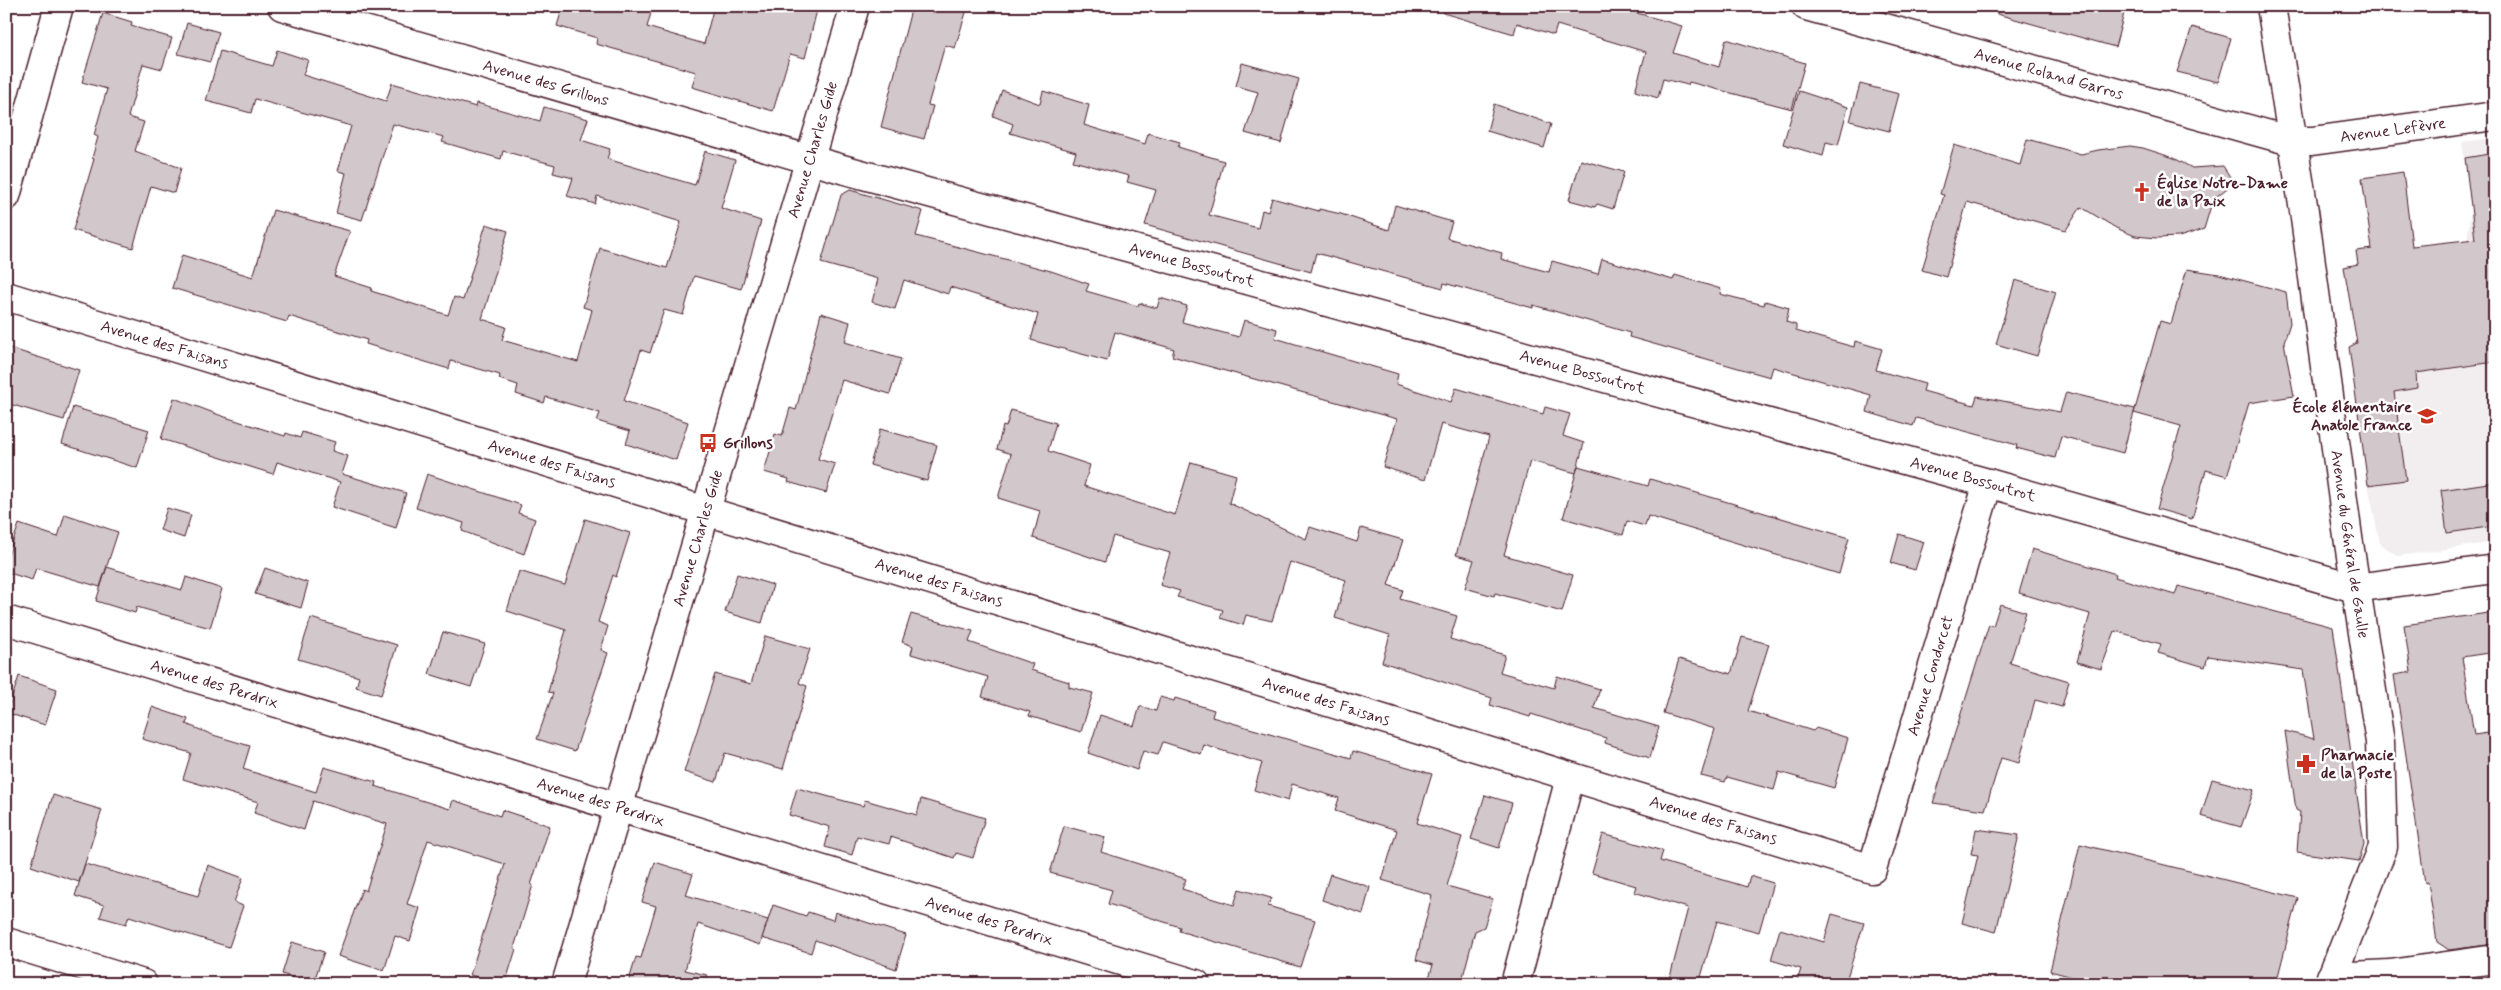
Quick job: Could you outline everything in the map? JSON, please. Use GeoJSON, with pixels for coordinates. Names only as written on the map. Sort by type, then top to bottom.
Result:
{"type":"FeatureCollection","features":[{"type":"Feature","properties":{"kind":"street"},"geometry":{"type":"LineString","coordinates":[[6,196],[59,6]]}},
{"type":"Feature","properties":{"kind":"street","name":"Avenue des Grillons"},"geometry":{"type":"LineString","coordinates":[[282,6],[809,159]]}},
{"type":"Feature","properties":{"kind":"street","name":"Avenue Charles Gide"},"geometry":{"type":"LineString","coordinates":[[566,984],[809,159],[856,6]]}},
{"type":"Feature","properties":{"kind":"street","name":"Avenue Roland Garros"},"geometry":{"type":"LineString","coordinates":[[1806,6],[2292,141]]}},
{"type":"Feature","properties":{"kind":"street","name":"Avenue du Général de Gaulle"},"geometry":{"type":"LineString","coordinates":[[2271,6],[2304,211],[2355,588],[2380,742],[2383,847],[2330,980]]}},
{"type":"Feature","properties":{"kind":"street","name":"Avenue Lefèvre"},"geometry":{"type":"LineString","coordinates":[[2292,141],[2312,141],[2495,116]]}},
{"type":"Feature","properties":{"kind":"street","name":"Avenue Bossoutrot"},"geometry":{"type":"LineString","coordinates":[[809,159],[1988,483],[2355,588]]}},
{"type":"Feature","properties":{"kind":"street","name":"Avenue des Faisans"},"geometry":{"type":"LineString","coordinates":[[6,296],[1570,778],[1872,869]]}},
{"type":"Feature","properties":{"kind":"street","name":"Avenue Condorcet"},"geometry":{"type":"LineString","coordinates":[[1872,869],[1988,483]]}},
{"type":"Feature","properties":{"kind":"street"},"geometry":{"type":"LineString","coordinates":[[2355,588],[2495,569]]}},
{"type":"Feature","properties":{"kind":"street","name":"Avenue des Perdrix"},"geometry":{"type":"LineString","coordinates":[[6,620],[1196,984]]}},
{"type":"Feature","properties":{"kind":"street"},"geometry":{"type":"LineString","coordinates":[[1515,984],[1570,778]]}},
{"type":"Feature","properties":{"kind":"street"},"geometry":{"type":"LineString","coordinates":[[6,942],[143,984]]}},
{"type":"Feature","properties":{"kind":"street"},"geometry":{"type":"LineString","coordinates":[[2330,980],[2390,974],[2495,959]]}},
{"type":"Feature","properties":{"kind":"shaded area","name":"École élémentaire Anatole France"},"geometry":{"type":"Polygon","coordinates":[[[2495,138],[2495,542],[2398,556],[2380,544],[2368,485],[2349,347],[2364,338],[2359,310],[2351,311],[2344,267],[2358,268],[2356,251],[2467,241],[2471,207],[2462,142],[2495,138]]]}},
{"type":"Feature","properties":{"kind":"building"},"geometry":{"type":"Polygon","coordinates":[[[563,6],[653,6],[647,27],[704,44],[714,6],[818,6],[805,58],[790,54],[773,111],[692,87],[696,72],[596,44],[597,38],[557,26],[563,6]]]}},
{"type":"Feature","properties":{"kind":"building"},"geometry":{"type":"Polygon","coordinates":[[[912,6],[968,6],[955,48],[945,45],[928,105],[933,106],[924,139],[881,127],[912,6]]]}},
{"type":"Feature","properties":{"kind":"building"},"geometry":{"type":"Polygon","coordinates":[[[1444,6],[1613,6],[1682,26],[1673,53],[1719,67],[1726,39],[1805,63],[1792,109],[1689,82],[1688,85],[1663,79],[1658,98],[1635,91],[1646,52],[1557,25],[1554,35],[1517,23],[1514,34],[1443,13],[1444,6]]]}},
{"type":"Feature","properties":{"kind":"building"},"geometry":{"type":"Polygon","coordinates":[[[1998,6],[2126,6],[2115,47],[1997,14],[1998,6]]]}},
{"type":"Feature","properties":{"kind":"building"},"geometry":{"type":"Polygon","coordinates":[[[103,13],[132,22],[131,26],[172,38],[162,69],[143,64],[128,117],[144,122],[135,151],[181,168],[174,193],[151,186],[133,248],[73,230],[94,159],[92,158],[98,137],[94,135],[107,89],[82,82],[103,13]]]}},
{"type":"Feature","properties":{"kind":"building"},"geometry":{"type":"Polygon","coordinates":[[[187,23],[219,32],[210,62],[178,54],[187,23]]]}},
{"type":"Feature","properties":{"kind":"building"},"geometry":{"type":"Polygon","coordinates":[[[2192,27],[2231,38],[2218,82],[2177,72],[2192,27]]]}},
{"type":"Feature","properties":{"kind":"building"},"geometry":{"type":"Polygon","coordinates":[[[277,50],[308,60],[303,75],[386,101],[392,83],[476,107],[477,103],[540,121],[544,107],[588,119],[581,140],[610,149],[607,159],[695,185],[705,151],[735,160],[721,208],[761,221],[741,289],[694,276],[683,315],[664,310],[650,353],[641,350],[624,401],[688,422],[676,460],[626,444],[630,431],[597,421],[600,413],[546,397],[544,403],[516,394],[518,385],[499,379],[500,375],[451,361],[449,369],[366,344],[367,340],[289,316],[287,322],[172,288],[182,255],[253,277],[273,210],[350,231],[334,276],[372,288],[371,291],[448,315],[454,297],[463,300],[486,224],[508,231],[482,319],[506,327],[502,340],[578,362],[592,310],[583,307],[600,248],[667,268],[681,222],[597,196],[595,204],[567,196],[573,178],[553,173],[555,165],[503,151],[501,159],[442,142],[444,137],[393,124],[362,220],[336,213],[346,173],[338,171],[351,126],[255,99],[251,113],[206,101],[220,51],[272,66],[277,50]]]}},
{"type":"Feature","properties":{"kind":"building"},"geometry":{"type":"Polygon","coordinates":[[[1242,63],[1299,79],[1281,143],[1245,133],[1258,92],[1236,86],[1242,63]]]}},
{"type":"Feature","properties":{"kind":"building"},"geometry":{"type":"Polygon","coordinates":[[[1860,84],[1899,94],[1889,131],[1850,121],[1860,84]]]}},
{"type":"Feature","properties":{"kind":"building"},"geometry":{"type":"Polygon","coordinates":[[[1002,90],[1040,104],[1043,91],[1089,105],[1084,125],[1145,144],[1148,133],[1180,142],[1178,147],[1224,161],[1209,215],[1258,228],[1262,210],[1268,212],[1272,198],[1319,211],[1319,209],[1341,214],[1389,230],[1395,205],[1452,222],[1447,238],[1502,253],[1501,259],[1549,272],[1552,261],[1598,274],[1602,259],[1673,280],[1675,275],[1721,289],[1720,294],[1764,305],[1765,301],[1789,308],[1786,322],[1796,325],[1796,331],[1854,347],[1855,341],[1882,349],[1876,370],[1925,384],[1923,391],[1974,405],[1977,396],[2060,412],[2066,392],[2135,409],[2123,453],[2061,436],[2055,458],[2016,448],[2017,445],[1916,418],[1913,426],[1867,412],[1871,395],[1773,367],[1770,377],[1629,337],[1630,333],[1533,305],[1533,308],[1444,283],[1443,288],[1316,253],[1311,272],[1145,225],[1156,190],[1127,182],[1129,176],[1073,161],[1076,152],[1010,133],[1013,124],[993,116],[1002,90]]]}},
{"type":"Feature","properties":{"kind":"building"},"geometry":{"type":"Polygon","coordinates":[[[1799,91],[1848,107],[1838,145],[1826,142],[1823,156],[1783,144],[1799,91]]]}},
{"type":"Feature","properties":{"kind":"building"},"geometry":{"type":"Polygon","coordinates":[[[1494,104],[1551,124],[1544,148],[1487,131],[1494,104]]]}},
{"type":"Feature","properties":{"kind":"building"},"geometry":{"type":"Polygon","coordinates":[[[2027,139],[2081,154],[2130,146],[2143,148],[2174,158],[2192,168],[2223,166],[2234,183],[2213,199],[2204,229],[2179,237],[2135,236],[2116,228],[2081,207],[2066,230],[1967,202],[1946,277],[1922,270],[1944,195],[1940,194],[1954,145],[2020,165],[2027,139]]]}},
{"type":"Feature","properties":{"kind":"building"},"geometry":{"type":"Polygon","coordinates":[[[2495,153],[2495,362],[2416,373],[2417,388],[2394,392],[2406,480],[2368,485],[2349,347],[2357,343],[2344,267],[2358,264],[2356,251],[2372,249],[2362,178],[2403,172],[2412,246],[2475,239],[2465,158],[2495,153]]]}},
{"type":"Feature","properties":{"kind":"building"},"geometry":{"type":"Polygon","coordinates":[[[1581,160],[1624,172],[1613,209],[1597,204],[1595,207],[1569,200],[1581,160]]]}},
{"type":"Feature","properties":{"kind":"building"},"geometry":{"type":"Polygon","coordinates":[[[850,190],[923,211],[916,236],[1051,271],[1089,284],[1086,291],[1138,306],[1139,303],[1157,308],[1160,298],[1187,306],[1182,322],[1239,337],[1244,320],[1277,329],[1275,338],[1398,374],[1396,384],[1451,402],[1456,388],[1543,414],[1545,407],[1570,414],[1563,436],[1584,443],[1576,473],[1530,461],[1504,555],[1573,575],[1562,612],[1495,593],[1494,596],[1465,588],[1474,560],[1456,555],[1489,437],[1441,424],[1425,480],[1383,467],[1397,419],[1172,356],[1174,349],[1115,332],[1107,361],[1031,340],[1038,314],[950,287],[948,294],[904,280],[895,309],[872,302],[878,279],[821,263],[841,195],[850,190]]]}},
{"type":"Feature","properties":{"kind":"building"},"geometry":{"type":"Polygon","coordinates":[[[2187,269],[2219,274],[2286,292],[2290,323],[2284,342],[2294,396],[2249,403],[2227,476],[2206,470],[2192,519],[2157,509],[2181,426],[2134,413],[2160,321],[2171,324],[2187,269]]]}},
{"type":"Feature","properties":{"kind":"building"},"geometry":{"type":"Polygon","coordinates":[[[2015,280],[2056,292],[2037,356],[1996,344],[2015,280]]]}},
{"type":"Feature","properties":{"kind":"building"},"geometry":{"type":"Polygon","coordinates":[[[821,313],[850,322],[845,342],[901,359],[890,394],[842,380],[818,459],[835,464],[826,493],[788,482],[789,479],[764,472],[775,434],[782,436],[790,408],[796,410],[821,313]]]}},
{"type":"Feature","properties":{"kind":"building"},"geometry":{"type":"Polygon","coordinates":[[[6,347],[79,370],[64,420],[6,403],[6,347]]]}},
{"type":"Feature","properties":{"kind":"building"},"geometry":{"type":"Polygon","coordinates":[[[174,398],[285,436],[286,433],[300,438],[302,432],[335,442],[332,451],[348,456],[342,474],[406,493],[396,528],[332,507],[340,482],[277,462],[273,474],[161,439],[174,398]]]}},
{"type":"Feature","properties":{"kind":"building"},"geometry":{"type":"Polygon","coordinates":[[[73,407],[149,430],[137,468],[62,444],[73,407]]]}},
{"type":"Feature","properties":{"kind":"building"},"geometry":{"type":"Polygon","coordinates":[[[1011,410],[1056,423],[1048,451],[1090,465],[1084,486],[1175,515],[1191,462],[1236,475],[1229,503],[1306,539],[1310,527],[1357,542],[1361,528],[1403,540],[1388,585],[1403,590],[1400,599],[1457,616],[1450,639],[1505,655],[1500,672],[1554,688],[1557,676],[1600,689],[1594,708],[1659,727],[1650,758],[1605,743],[1606,738],[1531,714],[1530,717],[1490,705],[1492,698],[1382,662],[1390,635],[1335,618],[1346,580],[1290,562],[1272,621],[1246,615],[1243,625],[1220,618],[1223,610],[1177,597],[1180,591],[1160,585],[1170,553],[1113,536],[1105,562],[1033,538],[1040,511],[998,498],[1011,454],[997,449],[1003,426],[1006,427],[1011,410]]]}},
{"type":"Feature","properties":{"kind":"building"},"geometry":{"type":"Polygon","coordinates":[[[880,429],[937,445],[927,481],[870,465],[880,429]]]}},
{"type":"Feature","properties":{"kind":"building"},"geometry":{"type":"Polygon","coordinates":[[[1578,466],[1648,486],[1650,479],[1849,538],[1839,574],[1648,516],[1645,526],[1627,521],[1623,535],[1563,518],[1578,466]]]}},
{"type":"Feature","properties":{"kind":"building"},"geometry":{"type":"Polygon","coordinates":[[[427,474],[521,505],[518,513],[535,519],[524,554],[462,531],[464,523],[416,508],[427,474]]]}},
{"type":"Feature","properties":{"kind":"building"},"geometry":{"type":"Polygon","coordinates":[[[2495,482],[2495,526],[2447,533],[2441,490],[2495,482]]]}},
{"type":"Feature","properties":{"kind":"building"},"geometry":{"type":"Polygon","coordinates":[[[167,508],[191,515],[184,538],[160,530],[167,508]]]}},
{"type":"Feature","properties":{"kind":"building"},"geometry":{"type":"Polygon","coordinates":[[[65,514],[118,532],[100,587],[36,568],[32,580],[6,572],[6,561],[19,524],[58,537],[65,514]]]}},
{"type":"Feature","properties":{"kind":"building"},"geometry":{"type":"Polygon","coordinates":[[[585,519],[630,533],[616,577],[613,575],[598,622],[608,626],[601,650],[608,653],[575,751],[537,739],[553,693],[548,692],[566,630],[507,611],[519,571],[565,585],[585,519]]]}},
{"type":"Feature","properties":{"kind":"building"},"geometry":{"type":"Polygon","coordinates":[[[1899,534],[1924,542],[1915,570],[1891,563],[1899,534]]]}},
{"type":"Feature","properties":{"kind":"building"},"geometry":{"type":"Polygon","coordinates":[[[2032,549],[2116,574],[2115,577],[2175,595],[2178,586],[2333,627],[2364,844],[2359,861],[2297,852],[2300,812],[2296,810],[2285,731],[2314,739],[2303,670],[2208,656],[2205,667],[2158,653],[2161,644],[2115,631],[2101,669],[2077,662],[2090,614],[2019,593],[2032,549]]]}},
{"type":"Feature","properties":{"kind":"building"},"geometry":{"type":"Polygon","coordinates":[[[107,567],[182,590],[186,577],[222,589],[210,628],[137,607],[135,613],[96,601],[107,567]]]}},
{"type":"Feature","properties":{"kind":"building"},"geometry":{"type":"Polygon","coordinates":[[[265,568],[308,583],[301,608],[255,594],[265,568]]]}},
{"type":"Feature","properties":{"kind":"building"},"geometry":{"type":"Polygon","coordinates":[[[737,574],[773,585],[762,623],[725,612],[737,574]]]}},
{"type":"Feature","properties":{"kind":"building"},"geometry":{"type":"Polygon","coordinates":[[[2000,604],[2026,612],[2010,663],[2069,681],[2062,707],[2035,700],[2019,763],[2001,758],[1985,810],[1933,803],[1989,624],[1993,626],[2000,604]]]}},
{"type":"Feature","properties":{"kind":"building"},"geometry":{"type":"Polygon","coordinates":[[[2495,612],[2495,652],[2462,657],[2474,735],[2495,732],[2495,944],[2449,950],[2437,942],[2428,882],[2425,883],[2394,675],[2411,672],[2404,625],[2495,612]]]}},
{"type":"Feature","properties":{"kind":"building"},"geometry":{"type":"Polygon","coordinates":[[[911,614],[973,631],[969,642],[1033,664],[1031,670],[1069,682],[1069,687],[1093,693],[1081,732],[1029,716],[1030,712],[982,697],[988,677],[911,654],[913,646],[902,642],[911,614]]]}},
{"type":"Feature","properties":{"kind":"building"},"geometry":{"type":"Polygon","coordinates":[[[311,618],[397,645],[381,695],[356,687],[359,677],[298,659],[311,618]]]}},
{"type":"Feature","properties":{"kind":"building"},"geometry":{"type":"Polygon","coordinates":[[[443,632],[485,644],[471,687],[429,674],[443,632]]]}},
{"type":"Feature","properties":{"kind":"building"},"geometry":{"type":"Polygon","coordinates":[[[765,636],[810,649],[799,683],[807,686],[783,769],[725,753],[716,782],[684,772],[715,674],[751,684],[765,636]]]}},
{"type":"Feature","properties":{"kind":"building"},"geometry":{"type":"Polygon","coordinates":[[[1742,637],[1769,644],[1748,711],[1813,731],[1816,728],[1848,738],[1834,788],[1779,772],[1774,790],[1727,777],[1725,782],[1701,776],[1715,729],[1663,713],[1679,659],[1731,674],[1742,637]]]}},
{"type":"Feature","properties":{"kind":"building"},"geometry":{"type":"Polygon","coordinates":[[[19,676],[57,689],[45,725],[7,713],[19,676]]]}},
{"type":"Feature","properties":{"kind":"building"},"geometry":{"type":"Polygon","coordinates":[[[1160,697],[1174,701],[1175,698],[1214,710],[1212,717],[1351,758],[1353,751],[1432,774],[1417,823],[1462,837],[1447,886],[1493,899],[1484,927],[1475,931],[1461,984],[1427,984],[1433,965],[1416,960],[1432,895],[1382,880],[1397,830],[1335,811],[1339,798],[1292,784],[1288,801],[1254,790],[1262,763],[1204,745],[1201,754],[1163,742],[1158,755],[1143,751],[1137,770],[1088,753],[1100,715],[1134,726],[1140,706],[1156,711],[1160,697]]]}},
{"type":"Feature","properties":{"kind":"building"},"geometry":{"type":"Polygon","coordinates":[[[152,707],[188,719],[186,724],[213,735],[250,746],[243,769],[316,792],[324,767],[376,782],[375,786],[450,809],[453,800],[500,816],[502,810],[550,826],[531,885],[533,885],[505,984],[470,975],[505,864],[428,840],[407,904],[420,908],[410,941],[395,936],[384,971],[338,956],[362,889],[366,891],[387,824],[313,801],[304,830],[254,813],[258,802],[183,779],[191,753],[142,739],[152,707]]]}},
{"type":"Feature","properties":{"kind":"building"},"geometry":{"type":"Polygon","coordinates":[[[2212,779],[2254,790],[2241,827],[2201,816],[2212,779]]]}},
{"type":"Feature","properties":{"kind":"building"},"geometry":{"type":"Polygon","coordinates":[[[797,788],[863,806],[865,800],[917,815],[921,799],[985,818],[973,858],[956,853],[954,858],[891,837],[889,844],[857,836],[852,855],[825,847],[830,827],[789,815],[797,788]]]}},
{"type":"Feature","properties":{"kind":"building"},"geometry":{"type":"Polygon","coordinates":[[[53,795],[102,810],[79,882],[31,866],[53,795]]]}},
{"type":"Feature","properties":{"kind":"building"},"geometry":{"type":"Polygon","coordinates":[[[1485,795],[1512,803],[1499,848],[1471,839],[1485,795]]]}},
{"type":"Feature","properties":{"kind":"building"},"geometry":{"type":"Polygon","coordinates":[[[1064,826],[1105,837],[1101,852],[1186,879],[1182,889],[1234,905],[1239,889],[1271,898],[1268,906],[1315,920],[1300,967],[1179,931],[1180,927],[1108,904],[1112,890],[1050,873],[1064,826]]]}},
{"type":"Feature","properties":{"kind":"building"},"geometry":{"type":"Polygon","coordinates":[[[1976,829],[2019,835],[1996,932],[1962,923],[1978,855],[1971,854],[1976,829]]]}},
{"type":"Feature","properties":{"kind":"building"},"geometry":{"type":"Polygon","coordinates":[[[1603,834],[1663,851],[1660,861],[1747,887],[1750,876],[1773,883],[1759,932],[1717,921],[1699,984],[1670,977],[1688,908],[1634,892],[1636,886],[1592,873],[1603,834]]]}},
{"type":"Feature","properties":{"kind":"building"},"geometry":{"type":"Polygon","coordinates":[[[2080,844],[2298,898],[2276,984],[2099,984],[2050,971],[2080,844]]]}},
{"type":"Feature","properties":{"kind":"building"},"geometry":{"type":"Polygon","coordinates":[[[655,862],[693,874],[686,895],[768,920],[760,945],[698,924],[685,970],[707,975],[705,984],[628,984],[636,957],[641,958],[656,906],[642,902],[655,862]]]}},
{"type":"Feature","properties":{"kind":"building"},"geometry":{"type":"Polygon","coordinates":[[[85,864],[198,896],[208,865],[243,878],[234,902],[243,906],[229,947],[129,916],[126,924],[100,917],[104,905],[75,896],[85,864]]]}},
{"type":"Feature","properties":{"kind":"building"},"geometry":{"type":"Polygon","coordinates":[[[1330,874],[1370,887],[1363,914],[1322,900],[1330,874]]]}},
{"type":"Feature","properties":{"kind":"building"},"geometry":{"type":"Polygon","coordinates":[[[773,905],[806,916],[808,912],[833,920],[835,912],[906,935],[896,969],[815,940],[811,953],[762,938],[773,905]]]}},
{"type":"Feature","properties":{"kind":"building"},"geometry":{"type":"Polygon","coordinates":[[[1832,914],[1864,923],[1845,984],[1796,984],[1801,969],[1771,960],[1780,929],[1824,942],[1832,914]]]}},
{"type":"Feature","properties":{"kind":"building"},"geometry":{"type":"Polygon","coordinates":[[[292,942],[324,952],[313,984],[282,974],[292,942]]]}},
{"type":"Feature","properties":{"kind":"place","name":"Église Notre-Dame de la Paix"},"geometry":{"type":"Point","coordinates":[2142,192]}},
{"type":"Feature","properties":{"kind":"place","name":"École élémentaire Anatole France"},"geometry":{"type":"Point","coordinates":[2427,416]}},
{"type":"Feature","properties":{"kind":"place","name":"Grillons"},"geometry":{"type":"Point","coordinates":[708,443]}},
{"type":"Feature","properties":{"kind":"place","name":"Pharmacie de la Poste"},"geometry":{"type":"Point","coordinates":[2306,764]}}]}
